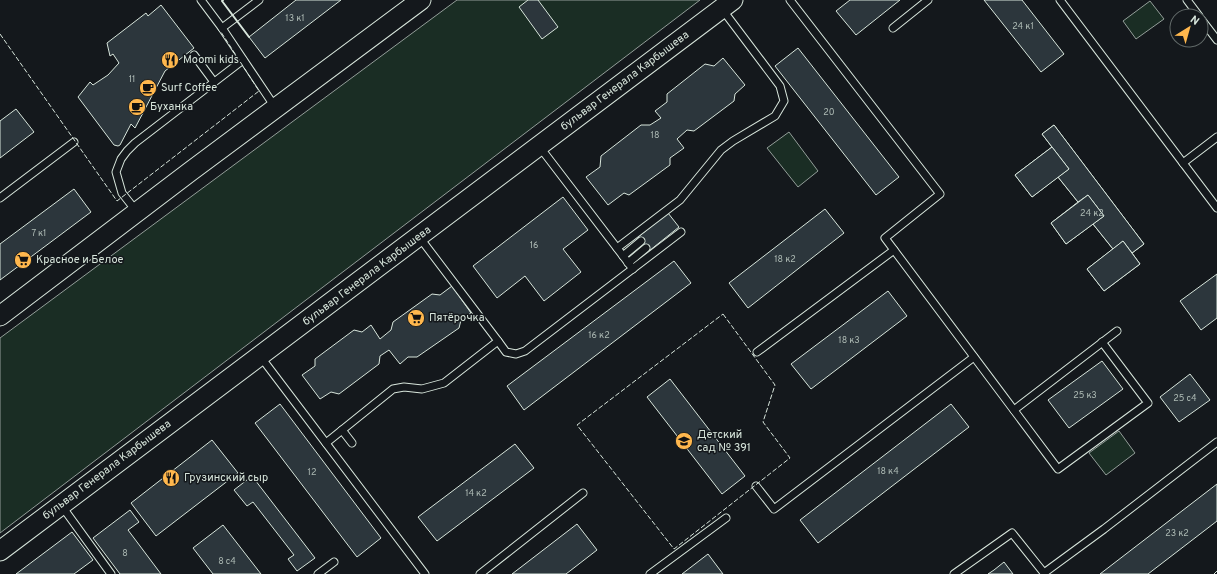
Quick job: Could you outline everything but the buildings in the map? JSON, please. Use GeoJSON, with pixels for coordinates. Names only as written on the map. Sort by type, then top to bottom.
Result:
{"type":"FeatureCollection","features":[{"type":"Feature","properties":{"kind":"street"},"geometry":{"type":"LineString","coordinates":[[0,316],[421,0]]}},
{"type":"Feature","properties":{"kind":"street","name":"бульвар Генерала Карбышева"},"geometry":{"type":"LineString","coordinates":[[0,551],[727,4]]}},
{"type":"Feature","properties":{"kind":"lane"},"geometry":{"type":"LineString","coordinates":[[201,0],[222,28],[276,108]]}},
{"type":"Feature","properties":{"kind":"lane"},"geometry":{"type":"LineString","coordinates":[[222,28],[259,0]]}},
{"type":"Feature","properties":{"kind":"lane"},"geometry":{"type":"LineString","coordinates":[[790,0],[940,194],[885,238],[1058,469],[1148,403],[1102,342]]}},
{"type":"Feature","properties":{"kind":"lane"},"geometry":{"type":"LineString","coordinates":[[893,28],[928,0]]}},
{"type":"Feature","properties":{"kind":"lane"},"geometry":{"type":"LineString","coordinates":[[1060,0],[1217,208]]}},
{"type":"Feature","properties":{"kind":"lane"},"geometry":{"type":"LineString","coordinates":[[616,248],[680,200],[721,150],[733,141],[775,116],[784,101],[780,86],[727,4]]}},
{"type":"Feature","properties":{"kind":"lane"},"geometry":{"type":"LineString","coordinates":[[1209,30],[1217,40]]}},
{"type":"Feature","properties":{"kind":"lane"},"geometry":{"type":"LineString","coordinates":[[194,55],[214,82]]}},
{"type":"Feature","properties":{"kind":"lane"},"geometry":{"type":"LineString","coordinates":[[137,212],[122,193],[116,172],[121,159],[135,143],[243,60]]}},
{"type":"Feature","properties":{"kind":"lane"},"geometry":{"type":"LineString","coordinates":[[1183,163],[1217,137]]}},
{"type":"Feature","properties":{"kind":"lane"},"geometry":{"type":"LineString","coordinates":[[0,198],[74,142]]}},
{"type":"Feature","properties":{"kind":"lane"},"geometry":{"type":"LineString","coordinates":[[539,146],[633,270]]}},
{"type":"Feature","properties":{"kind":"lane"},"geometry":{"type":"LineString","coordinates":[[419,237],[506,352],[516,354],[525,351],[681,232]]}},
{"type":"Feature","properties":{"kind":"lane"},"geometry":{"type":"LineString","coordinates":[[623,256],[641,241]]}},
{"type":"Feature","properties":{"kind":"lane"},"geometry":{"type":"LineString","coordinates":[[628,263],[646,248]]}},
{"type":"Feature","properties":{"kind":"lane"},"geometry":{"type":"LineString","coordinates":[[757,352],[894,250]]}},
{"type":"Feature","properties":{"kind":"lane"},"geometry":{"type":"LineString","coordinates":[[1014,410],[1117,331]]}},
{"type":"Feature","properties":{"kind":"lane"},"geometry":{"type":"LineString","coordinates":[[326,443],[392,390],[404,387],[422,389],[444,383],[498,341]]}},
{"type":"Feature","properties":{"kind":"lane"},"geometry":{"type":"LineString","coordinates":[[260,356],[425,574]]}},
{"type":"Feature","properties":{"kind":"lane"},"geometry":{"type":"LineString","coordinates":[[756,486],[774,509],[974,357]]}},
{"type":"Feature","properties":{"kind":"lane"},"geometry":{"type":"LineString","coordinates":[[342,430],[352,443]]}},
{"type":"Feature","properties":{"kind":"lane"},"geometry":{"type":"LineString","coordinates":[[954,574],[1012,532],[1044,573],[1217,442]]}},
{"type":"Feature","properties":{"kind":"lane"},"geometry":{"type":"LineString","coordinates":[[480,574],[583,493]]}},
{"type":"Feature","properties":{"kind":"lane"},"geometry":{"type":"LineString","coordinates":[[61,505],[111,574]]}},
{"type":"Feature","properties":{"kind":"lane"},"geometry":{"type":"LineString","coordinates":[[650,574],[726,518]]}},
{"type":"Feature","properties":{"kind":"lane"},"geometry":{"type":"LineString","coordinates":[[318,574],[334,562]]}},
{"type":"Feature","properties":{"kind":"green space"},"geometry":{"type":"Polygon","coordinates":[[[457,0],[700,0],[0,533],[0,338],[457,0]]]}},
{"type":"Feature","properties":{"kind":"green space"},"geometry":{"type":"Polygon","coordinates":[[[1150,1],[1164,19],[1136,39],[1123,21],[1150,1]]]}},
{"type":"Feature","properties":{"kind":"green space"},"geometry":{"type":"Polygon","coordinates":[[[789,132],[818,171],[798,187],[767,148],[789,132]]]}},
{"type":"Feature","properties":{"kind":"green space"},"geometry":{"type":"Polygon","coordinates":[[[1119,431],[1135,453],[1106,475],[1089,453],[1119,431]]]}},
{"type":"Feature","properties":{"kind":"fence"},"geometry":{"type":"LineString","coordinates":[[0,34],[117,201],[259,91],[221,32]]}},
{"type":"Feature","properties":{"kind":"fence"},"geometry":{"type":"LineString","coordinates":[[723,314],[775,385],[763,422],[790,458],[674,549],[577,425],[723,314]]}},
{"type":"Feature","properties":{"kind":"fence"},"geometry":{"type":"LineString","coordinates":[[1214,574],[1217,571]]}},
{"type":"Feature","properties":{"kind":"wall"},"geometry":{"type":"LineString","coordinates":[[223,0],[222,1],[249,37]]}},
{"type":"Feature","properties":{"kind":"place","name":"Moomi kids"},"geometry":{"type":"Point","coordinates":[170,60]}},
{"type":"Feature","properties":{"kind":"place","name":"Surf Coffee"},"geometry":{"type":"Point","coordinates":[148,88]}},
{"type":"Feature","properties":{"kind":"place","name":"Буханка"},"geometry":{"type":"Point","coordinates":[137,107]}},
{"type":"Feature","properties":{"kind":"place","name":"Красное и Белое"},"geometry":{"type":"Point","coordinates":[23,260]}},
{"type":"Feature","properties":{"kind":"place","name":"Пятёрочка"},"geometry":{"type":"Point","coordinates":[416,318]}},
{"type":"Feature","properties":{"kind":"place","name":"Детский сад № 391"},"geometry":{"type":"Point","coordinates":[684,441]}},
{"type":"Feature","properties":{"kind":"place","name":"Грузинский сыр"},"geometry":{"type":"Point","coordinates":[171,478]}}]}
